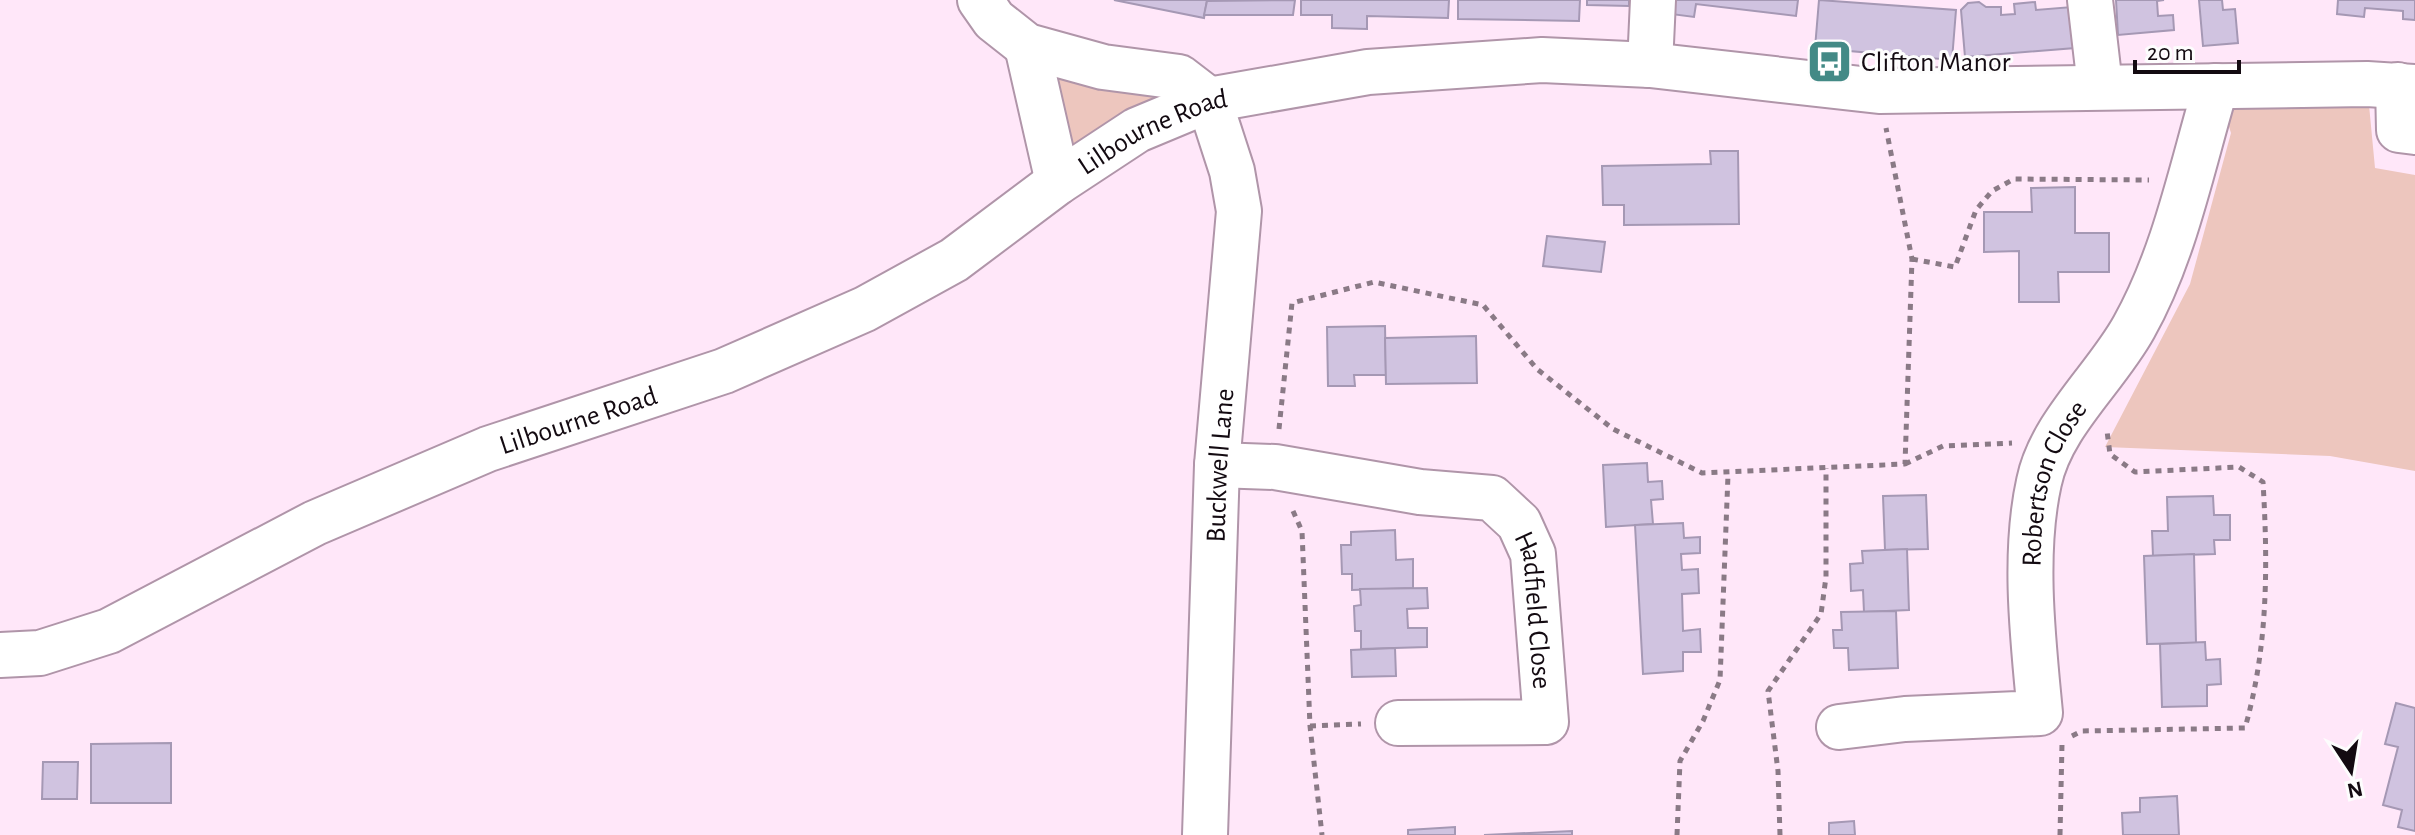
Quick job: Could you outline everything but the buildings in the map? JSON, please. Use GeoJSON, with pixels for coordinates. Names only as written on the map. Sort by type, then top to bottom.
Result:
{"type":"FeatureCollection","features":[{"type":"Feature","properties":{"kind":"street"},"geometry":{"type":"LineString","coordinates":[[980,0],[994,20],[1027,46],[1103,67],[1179,77],[1209,100]]}},
{"type":"Feature","properties":{"kind":"street"},"geometry":{"type":"LineString","coordinates":[[1650,65],[1653,0]]}},
{"type":"Feature","properties":{"kind":"street"},"geometry":{"type":"LineString","coordinates":[[2090,0],[2100,86]]}},
{"type":"Feature","properties":{"kind":"street"},"geometry":{"type":"LineString","coordinates":[[1027,46],[1058,182]]}},
{"type":"Feature","properties":{"kind":"street","name":"Lilbourne Road"},"geometry":{"type":"LineString","coordinates":[[0,655],[40,653],[109,631],[315,523],[488,449],[724,371],[851,315],[954,260],[1058,182],[1137,130],[1209,100],[1368,72],[1542,60],[1650,65],[1879,91],[2100,86],[2407,86]]}},
{"type":"Feature","properties":{"kind":"street","name":"Robertson Close"},"geometry":{"type":"LineString","coordinates":[[1839,727],[1905,719],[2040,713],[2031,611],[2039,480],[2055,447],[2134,327],[2170,243],[2216,86]]}},
{"type":"Feature","properties":{"kind":"street"},"geometry":{"type":"LineString","coordinates":[[2407,86],[2399,130],[2415,132]]}},
{"type":"Feature","properties":{"kind":"street","name":"Buckwell Lane"},"geometry":{"type":"LineString","coordinates":[[1205,835],[1217,465],[1239,211],[1232,171],[1209,100]]}},
{"type":"Feature","properties":{"kind":"street","name":"Hadfield Close"},"geometry":{"type":"LineString","coordinates":[[1217,465],[1275,467],[1420,492],[1492,498],[1519,523],[1533,554],[1546,722],[1398,723]]}},
{"type":"Feature","properties":{"kind":"path"},"geometry":{"type":"LineString","coordinates":[[1879,91],[1912,259],[1905,464]]}},
{"type":"Feature","properties":{"kind":"path"},"geometry":{"type":"LineString","coordinates":[[1912,259],[1955,267],[1976,210],[1992,191],[2014,179],[2131,177],[2186,186]]}},
{"type":"Feature","properties":{"kind":"path"},"geometry":{"type":"LineString","coordinates":[[2060,835],[2063,740],[2082,731],[2245,728],[2259,679],[2268,562],[2263,482],[2239,467],[2135,472],[2110,454],[2103,412],[2085,400]]}},
{"type":"Feature","properties":{"kind":"path"},"geometry":{"type":"LineString","coordinates":[[1677,835],[1680,761],[1703,721],[1720,680],[1728,475],[1905,464],[1943,446],[2018,443],[2055,447]]}},
{"type":"Feature","properties":{"kind":"path"},"geometry":{"type":"LineString","coordinates":[[1780,835],[1778,771],[1768,691],[1821,614],[1826,577],[1826,468]]}},
{"type":"Feature","properties":{"kind":"path"},"geometry":{"type":"LineString","coordinates":[[1310,726],[1398,723]]}},
{"type":"Feature","properties":{"kind":"shaded area"},"geometry":{"type":"Polygon","coordinates":[[[1027,46],[1209,100],[1058,182],[1027,46]]]}},
{"type":"Feature","properties":{"kind":"shaded area"},"geometry":{"type":"Polygon","coordinates":[[[2367,84],[2375,168],[2415,175],[2415,471],[2330,456],[2105,447],[2190,284],[2231,133],[2216,86],[2367,84]]]}},
{"type":"Feature","properties":{"kind":"place","name":"Clifton Manor"},"geometry":{"type":"Point","coordinates":[1830,61]}}]}
